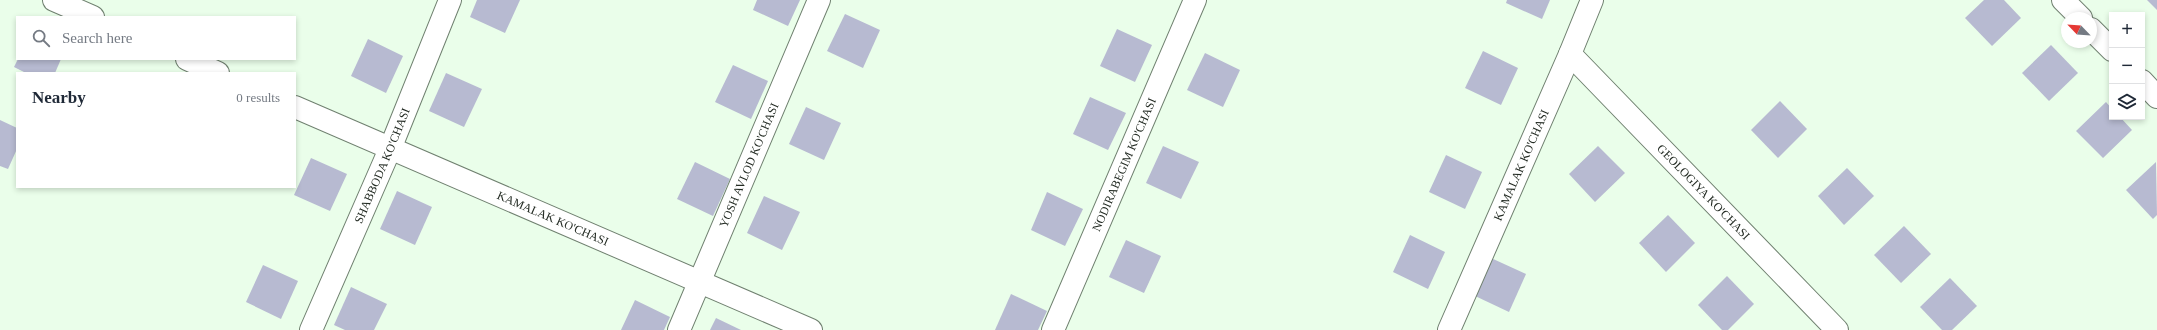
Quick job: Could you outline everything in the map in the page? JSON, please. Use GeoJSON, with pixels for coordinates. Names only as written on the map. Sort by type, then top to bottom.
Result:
{"type":"FeatureCollection","features":[{"type":"Feature","properties":{"kind":"street"},"geometry":{"type":"LineString","coordinates":[[54,0],[91,16]]}},
{"type":"Feature","properties":{"kind":"street","name":"SHABBODA KO'CHASI"},"geometry":{"type":"LineString","coordinates":[[310,330],[390,149],[450,0]]}},
{"type":"Feature","properties":{"kind":"street","name":"YOSH AVLOD KO'CHASI"},"geometry":{"type":"LineString","coordinates":[[680,330],[819,0]]}},
{"type":"Feature","properties":{"kind":"street","name":"NODIRABEGIM KO'CHASI"},"geometry":{"type":"LineString","coordinates":[[1053,330],[1195,0]]}},
{"type":"Feature","properties":{"kind":"street","name":"KAMALAK KO'CHASI"},"geometry":{"type":"LineString","coordinates":[[1449,330],[1570,54],[1592,0]]}},
{"type":"Feature","properties":{"kind":"street"},"geometry":{"type":"LineString","coordinates":[[2063,0],[2075,12]]}},
{"type":"Feature","properties":{"kind":"street"},"geometry":{"type":"LineString","coordinates":[[2097,34],[2110,48]]}},
{"type":"Feature","properties":{"kind":"street","name":"GEOLOGIYA KO'CHASI"},"geometry":{"type":"LineString","coordinates":[[1570,54],[1837,330]]}},
{"type":"Feature","properties":{"kind":"street"},"geometry":{"type":"LineString","coordinates":[[189,60],[216,72]]}},
{"type":"Feature","properties":{"kind":"street"},"geometry":{"type":"LineString","coordinates":[[2145,84],[2157,96]]}},
{"type":"Feature","properties":{"kind":"street","name":"KAMALAK KO'CHASI"},"geometry":{"type":"LineString","coordinates":[[296,107],[810,330]]}},
{"type":"Feature","properties":{"kind":"building"},"geometry":{"type":"Polygon","coordinates":[[[477,0],[520,0],[505,33],[470,17],[477,0]]]}},
{"type":"Feature","properties":{"kind":"building"},"geometry":{"type":"Polygon","coordinates":[[[757,0],[800,0],[788,26],[753,10],[757,0]]]}},
{"type":"Feature","properties":{"kind":"building"},"geometry":{"type":"Polygon","coordinates":[[[1507,0],[1550,0],[1542,19],[1506,3],[1507,0]]]}},
{"type":"Feature","properties":{"kind":"building"},"geometry":{"type":"Polygon","coordinates":[[[1984,0],[2004,0],[2021,18],[1992,46],[1965,18],[1984,0]]]}},
{"type":"Feature","properties":{"kind":"building"},"geometry":{"type":"Polygon","coordinates":[[[2147,0],[2157,0],[2157,10],[2147,0]]]}},
{"type":"Feature","properties":{"kind":"building"},"geometry":{"type":"Polygon","coordinates":[[[845,14],[880,30],[863,68],[827,51],[845,14]]]}},
{"type":"Feature","properties":{"kind":"building"},"geometry":{"type":"Polygon","coordinates":[[[1117,29],[1152,45],[1135,82],[1100,66],[1117,29]]]}},
{"type":"Feature","properties":{"kind":"building"},"geometry":{"type":"Polygon","coordinates":[[[368,39],[403,56],[386,93],[351,76],[368,39]]]}},
{"type":"Feature","properties":{"kind":"building"},"geometry":{"type":"Polygon","coordinates":[[[2051,45],[2078,73],[2049,101],[2022,73],[2051,45]]]}},
{"type":"Feature","properties":{"kind":"building"},"geometry":{"type":"Polygon","coordinates":[[[1483,51],[1518,68],[1501,105],[1465,88],[1483,51]]]}},
{"type":"Feature","properties":{"kind":"building"},"geometry":{"type":"Polygon","coordinates":[[[1205,53],[1240,70],[1223,107],[1187,90],[1205,53]]]}},
{"type":"Feature","properties":{"kind":"building"},"geometry":{"type":"Polygon","coordinates":[[[18,60],[61,60],[55,72],[24,72],[14,67],[18,60]]]}},
{"type":"Feature","properties":{"kind":"building"},"geometry":{"type":"Polygon","coordinates":[[[733,65],[768,81],[751,119],[715,102],[733,65]]]}},
{"type":"Feature","properties":{"kind":"building"},"geometry":{"type":"Polygon","coordinates":[[[446,73],[482,89],[464,127],[429,111],[446,73]]]}},
{"type":"Feature","properties":{"kind":"building"},"geometry":{"type":"Polygon","coordinates":[[[1090,97],[1126,113],[1108,150],[1073,134],[1090,97]]]}},
{"type":"Feature","properties":{"kind":"building"},"geometry":{"type":"Polygon","coordinates":[[[1780,101],[1807,129],[1778,158],[1751,130],[1780,101]]]}},
{"type":"Feature","properties":{"kind":"building"},"geometry":{"type":"Polygon","coordinates":[[[2106,102],[2109,106],[2109,120],[2123,120],[2132,130],[2103,158],[2076,131],[2106,102]]]}},
{"type":"Feature","properties":{"kind":"building"},"geometry":{"type":"Polygon","coordinates":[[[806,107],[841,123],[824,160],[789,144],[806,107]]]}},
{"type":"Feature","properties":{"kind":"building"},"geometry":{"type":"Polygon","coordinates":[[[0,120],[16,128],[16,151],[8,169],[0,166],[0,120]]]}},
{"type":"Feature","properties":{"kind":"building"},"geometry":{"type":"Polygon","coordinates":[[[1163,146],[1199,162],[1181,199],[1146,183],[1163,146]]]}},
{"type":"Feature","properties":{"kind":"building"},"geometry":{"type":"Polygon","coordinates":[[[1598,146],[1625,173],[1595,202],[1569,174],[1598,146]]]}},
{"type":"Feature","properties":{"kind":"building"},"geometry":{"type":"Polygon","coordinates":[[[1446,155],[1482,172],[1465,209],[1429,192],[1446,155]]]}},
{"type":"Feature","properties":{"kind":"building"},"geometry":{"type":"Polygon","coordinates":[[[311,158],[347,174],[330,211],[294,195],[311,158]]]}},
{"type":"Feature","properties":{"kind":"building"},"geometry":{"type":"Polygon","coordinates":[[[695,162],[730,179],[713,216],[677,199],[695,162]]]}},
{"type":"Feature","properties":{"kind":"building"},"geometry":{"type":"Polygon","coordinates":[[[2156,162],[2157,215],[2153,219],[2126,190],[2156,162]]]}},
{"type":"Feature","properties":{"kind":"building"},"geometry":{"type":"Polygon","coordinates":[[[1847,168],[1874,196],[1844,225],[1818,196],[1847,168]]]}},
{"type":"Feature","properties":{"kind":"building"},"geometry":{"type":"Polygon","coordinates":[[[397,191],[432,207],[415,245],[380,229],[397,191]]]}},
{"type":"Feature","properties":{"kind":"building"},"geometry":{"type":"Polygon","coordinates":[[[1047,192],[1083,209],[1065,246],[1031,230],[1047,192]]]}},
{"type":"Feature","properties":{"kind":"building"},"geometry":{"type":"Polygon","coordinates":[[[764,196],[800,212],[782,250],[747,233],[764,196]]]}},
{"type":"Feature","properties":{"kind":"building"},"geometry":{"type":"Polygon","coordinates":[[[1668,215],[1695,243],[1666,272],[1639,243],[1668,215]]]}},
{"type":"Feature","properties":{"kind":"building"},"geometry":{"type":"Polygon","coordinates":[[[1904,226],[1931,254],[1901,283],[1874,255],[1904,226]]]}},
{"type":"Feature","properties":{"kind":"building"},"geometry":{"type":"Polygon","coordinates":[[[1410,235],[1445,252],[1428,289],[1393,272],[1410,235]]]}},
{"type":"Feature","properties":{"kind":"building"},"geometry":{"type":"Polygon","coordinates":[[[1126,240],[1161,256],[1144,293],[1109,277],[1126,240]]]}},
{"type":"Feature","properties":{"kind":"building"},"geometry":{"type":"Polygon","coordinates":[[[1491,258],[1526,274],[1509,312],[1473,295],[1491,258]]]}},
{"type":"Feature","properties":{"kind":"building"},"geometry":{"type":"Polygon","coordinates":[[[263,265],[298,281],[281,319],[246,302],[263,265]]]}},
{"type":"Feature","properties":{"kind":"building"},"geometry":{"type":"Polygon","coordinates":[[[1727,276],[1754,304],[1728,330],[1722,330],[1698,305],[1727,276]]]}},
{"type":"Feature","properties":{"kind":"building"},"geometry":{"type":"Polygon","coordinates":[[[1950,278],[1977,306],[1952,330],[1942,330],[1920,307],[1950,278]]]}},
{"type":"Feature","properties":{"kind":"building"},"geometry":{"type":"Polygon","coordinates":[[[351,287],[387,304],[374,330],[345,330],[334,325],[351,287]]]}},
{"type":"Feature","properties":{"kind":"building"},"geometry":{"type":"Polygon","coordinates":[[[1011,294],[1047,311],[1038,330],[995,330],[1011,294]]]}},
{"type":"Feature","properties":{"kind":"building"},"geometry":{"type":"Polygon","coordinates":[[[635,300],[670,317],[664,330],[621,330],[635,300]]]}},
{"type":"Feature","properties":{"kind":"building"},"geometry":{"type":"Polygon","coordinates":[[[716,318],[741,330],[710,330],[716,318]]]}}]}
